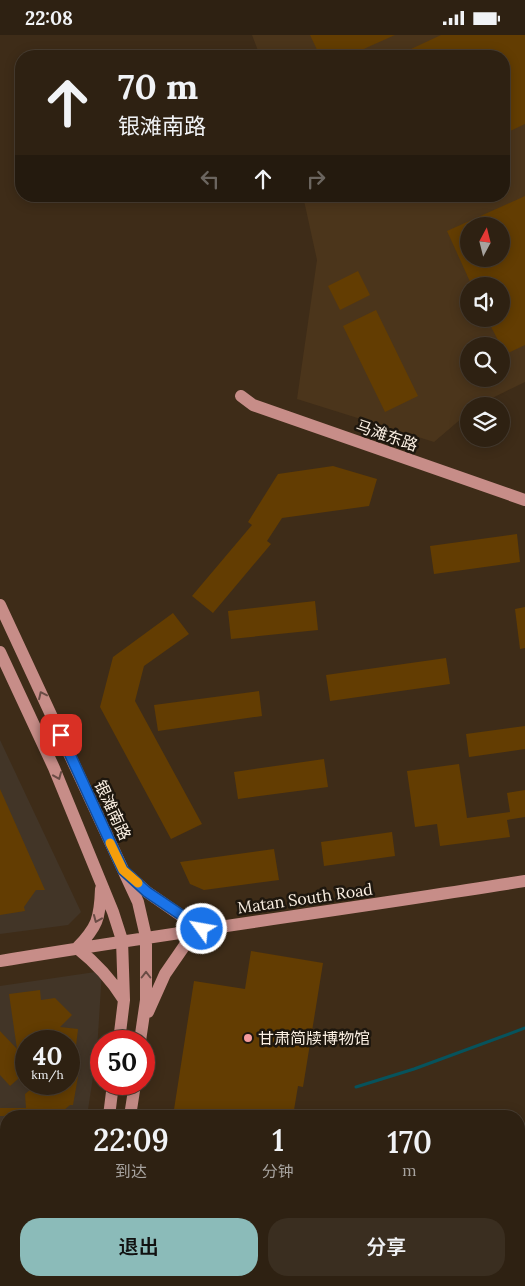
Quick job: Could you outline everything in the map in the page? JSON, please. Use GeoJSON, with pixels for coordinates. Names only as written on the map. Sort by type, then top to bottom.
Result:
{"type":"FeatureCollection","features":[{"type":"Feature","properties":{"kind":"main road","name":"马滩东路"},"geometry":{"type":"LineString","coordinates":[[241,396],[253,405],[525,501]]}},
{"type":"Feature","properties":{"kind":"main road","name":"银滩南路"},"geometry":{"type":"LineString","coordinates":[[0,605],[5,629],[19,645],[138,902],[146,937],[146,1000],[142,1030]]}},
{"type":"Feature","properties":{"kind":"main road"},"geometry":{"type":"LineString","coordinates":[[19,645],[0,653],[54,768],[113,912],[122,941],[124,1000],[120,1030]]}},
{"type":"Feature","properties":{"kind":"main road"},"geometry":{"type":"LineString","coordinates":[[123,870],[147,892],[202,929],[185,945],[165,974],[143,1023]]}},
{"type":"Feature","properties":{"kind":"main road","name":"Matan South Road"},"geometry":{"type":"LineString","coordinates":[[0,961],[146,937],[525,881]]}},
{"type":"Feature","properties":{"kind":"main road"},"geometry":{"type":"LineString","coordinates":[[102,885],[100,912],[92,933],[77,948],[95,963],[112,982],[124,1000]]}},
{"type":"Feature","properties":{"kind":"main road"},"geometry":{"type":"LineString","coordinates":[[110,1110],[112,1095]]}},
{"type":"Feature","properties":{"kind":"main road"},"geometry":{"type":"LineString","coordinates":[[131,1110],[133,1095]]}},
{"type":"Feature","properties":{"kind":"shaded area"},"geometry":{"type":"Polygon","coordinates":[[[252,35],[525,35],[525,382],[494,397],[460,397],[460,420],[434,442],[297,399],[317,260],[304,202],[510,202],[510,50],[258,50],[252,35]]]}},
{"type":"Feature","properties":{"kind":"shaded area"},"geometry":{"type":"Polygon","coordinates":[[[0,740],[81,912],[68,925],[0,934],[0,740]]]}},
{"type":"Feature","properties":{"kind":"shaded area"},"geometry":{"type":"Polygon","coordinates":[[[102,971],[98,1030],[90,1030],[90,1095],[88,1110],[0,1110],[0,986],[102,971]]]}},
{"type":"Feature","properties":{"kind":"building"},"geometry":{"type":"Polygon","coordinates":[[[310,35],[395,35],[361,50],[317,50],[310,35]]]}},
{"type":"Feature","properties":{"kind":"building"},"geometry":{"type":"Polygon","coordinates":[[[441,35],[525,35],[525,124],[510,131],[510,50],[409,50],[441,35]]]}},
{"type":"Feature","properties":{"kind":"building"},"geometry":{"type":"Polygon","coordinates":[[[525,196],[525,345],[510,352],[510,337],[496,337],[491,327],[510,327],[510,277],[468,277],[463,267],[510,267],[510,217],[478,217],[525,196]]]}},
{"type":"Feature","properties":{"kind":"building"},"geometry":{"type":"Polygon","coordinates":[[[460,225],[460,260],[447,231],[460,225]]]}},
{"type":"Feature","properties":{"kind":"building"},"geometry":{"type":"Polygon","coordinates":[[[358,271],[370,295],[340,310],[328,286],[358,271]]]}},
{"type":"Feature","properties":{"kind":"building"},"geometry":{"type":"Polygon","coordinates":[[[376,310],[418,396],[385,412],[343,326],[376,310]]]}},
{"type":"Feature","properties":{"kind":"building"},"geometry":{"type":"Polygon","coordinates":[[[333,466],[377,479],[369,506],[282,518],[267,541],[271,544],[213,613],[192,596],[252,525],[248,522],[278,474],[333,466]]]}},
{"type":"Feature","properties":{"kind":"building"},"geometry":{"type":"Polygon","coordinates":[[[517,534],[520,562],[434,574],[430,546],[517,534]]]}},
{"type":"Feature","properties":{"kind":"building"},"geometry":{"type":"Polygon","coordinates":[[[315,601],[318,630],[231,639],[228,611],[315,601]]]}},
{"type":"Feature","properties":{"kind":"building"},"geometry":{"type":"Polygon","coordinates":[[[525,607],[525,648],[520,649],[515,609],[525,607]]]}},
{"type":"Feature","properties":{"kind":"building"},"geometry":{"type":"Polygon","coordinates":[[[173,613],[189,634],[144,666],[135,701],[202,824],[171,839],[100,707],[113,657],[173,613]]]}},
{"type":"Feature","properties":{"kind":"building"},"geometry":{"type":"Polygon","coordinates":[[[446,658],[450,684],[330,701],[326,675],[446,658]]]}},
{"type":"Feature","properties":{"kind":"building"},"geometry":{"type":"Polygon","coordinates":[[[259,691],[262,716],[158,731],[154,705],[259,691]]]}},
{"type":"Feature","properties":{"kind":"building"},"geometry":{"type":"Polygon","coordinates":[[[525,726],[525,749],[469,757],[466,734],[525,726]]]}},
{"type":"Feature","properties":{"kind":"building"},"geometry":{"type":"Polygon","coordinates":[[[324,759],[328,787],[238,799],[234,772],[324,759]]]}},
{"type":"Feature","properties":{"kind":"building"},"geometry":{"type":"Polygon","coordinates":[[[459,764],[467,818],[510,812],[507,793],[525,790],[525,817],[507,820],[510,837],[440,846],[437,824],[415,827],[407,771],[459,764]]]}},
{"type":"Feature","properties":{"kind":"building"},"geometry":{"type":"Polygon","coordinates":[[[0,789],[45,890],[36,890],[24,907],[25,911],[0,915],[0,789]]]}},
{"type":"Feature","properties":{"kind":"building"},"geometry":{"type":"Polygon","coordinates":[[[392,832],[395,856],[324,866],[321,842],[392,832]]]}},
{"type":"Feature","properties":{"kind":"building"},"geometry":{"type":"Polygon","coordinates":[[[274,849],[279,880],[204,890],[190,884],[180,862],[274,849]]]}},
{"type":"Feature","properties":{"kind":"building","name":"甘肃简牍博物馆"},"geometry":{"type":"Polygon","coordinates":[[[251,951],[323,963],[303,1087],[298,1086],[294,1110],[174,1110],[194,981],[245,989],[251,951]]]}},
{"type":"Feature","properties":{"kind":"building"},"geometry":{"type":"Polygon","coordinates":[[[40,990],[41,1000],[55,998],[72,1015],[60,1027],[78,1030],[15,1030],[15,1035],[9,994],[40,990]]]}},
{"type":"Feature","properties":{"kind":"building"},"geometry":{"type":"Polygon","coordinates":[[[0,1031],[15,1047],[15,1082],[10,1086],[0,1075],[0,1031]]]}},
{"type":"Feature","properties":{"kind":"building"},"geometry":{"type":"Polygon","coordinates":[[[25,1095],[75,1095],[73,1105],[64,1110],[0,1110],[0,1108],[26,1108],[25,1095]]]}},
{"type":"Feature","properties":{"kind":"waterway"},"geometry":{"type":"LineString","coordinates":[[356,1087],[414,1069],[525,1028]]}},
{"type":"Feature","properties":{"kind":"slow traffic"},"geometry":{"type":"LineString","coordinates":[[110,843],[123,870],[138,883]]}},
{"type":"Feature","properties":{"kind":"place","name":"甘肃简牍博物馆"},"geometry":{"type":"Point","coordinates":[248,1038]}},
{"type":"Feature","properties":{"kind":"route"},"geometry":{"type":"LineString","coordinates":[[61,735],[123,870],[147,892],[178,915],[202,929]]}}]}
